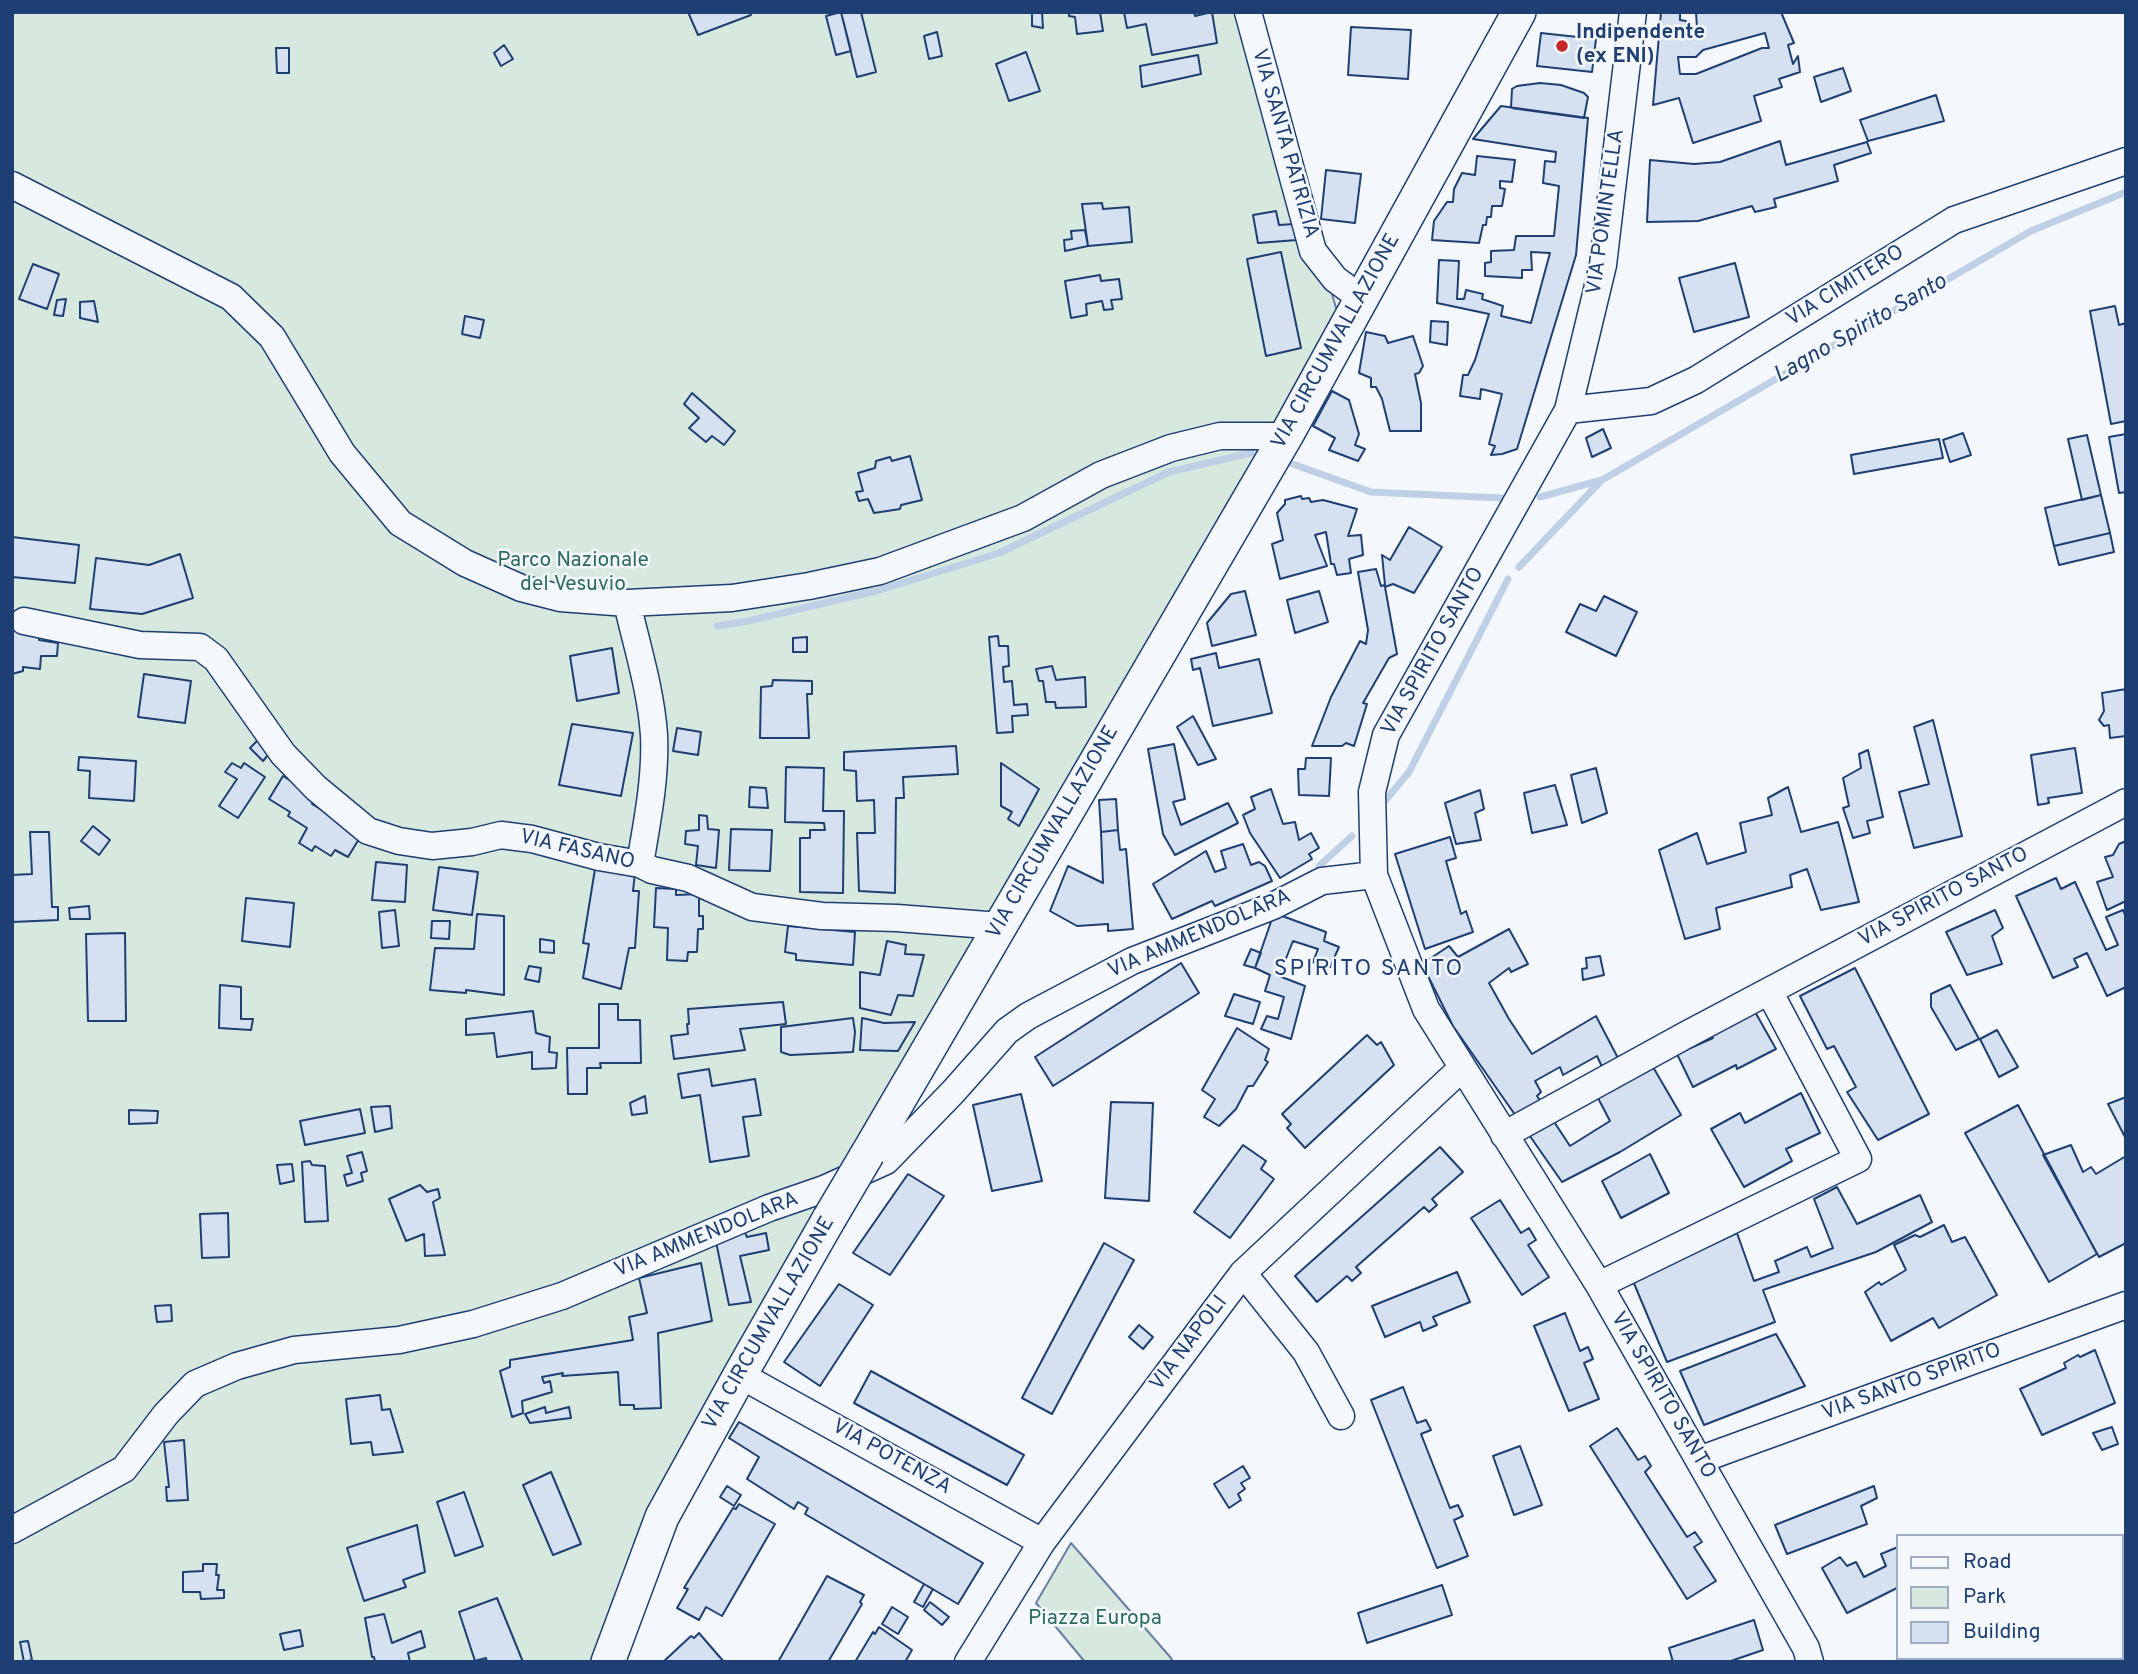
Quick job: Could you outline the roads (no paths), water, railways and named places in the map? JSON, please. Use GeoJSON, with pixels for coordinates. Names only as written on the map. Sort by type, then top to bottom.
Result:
{"type":"FeatureCollection","features":[{"type":"Feature","properties":{"kind":"main road","name":"VIA CIRCUMVALLAZIONE"},"geometry":{"type":"LineString","coordinates":[[608,1662],[662,1517],[740,1375],[1286,436],[1519,12]]}},
{"type":"Feature","properties":{"kind":"street","name":"VIA SANTA PATRIZIA"},"geometry":{"type":"LineString","coordinates":[[1248,12],[1313,251],[1335,279],[1361,298]]}},
{"type":"Feature","properties":{"kind":"street","name":"VIA POMINTELLA"},"geometry":{"type":"LineString","coordinates":[[1568,410],[1603,265],[1633,12]]}},
{"type":"Feature","properties":{"kind":"street","name":"VIA CIMITERO"},"geometry":{"type":"LineString","coordinates":[[1568,410],[1651,401],[1696,380],[1954,220],[2126,161]]}},
{"type":"Feature","properties":{"kind":"street"},"geometry":{"type":"LineString","coordinates":[[12,185],[231,297],[272,337],[342,453],[400,523],[465,563],[521,588],[560,598],[627,603],[732,597],[809,586],[880,570],[1023,518],[1101,475],[1171,449],[1220,436],[1286,436]]}},
{"type":"Feature","properties":{"kind":"street","name":"VIA SPIRITO SANTO"},"geometry":{"type":"LineString","coordinates":[[1568,410],[1386,735],[1372,792],[1374,875],[1426,1009],[1599,1285],[1806,1648],[1810,1662]]}},
{"type":"Feature","properties":{"kind":"street"},"geometry":{"type":"LineString","coordinates":[[627,603],[651,706],[654,737],[653,775],[640,864]]}},
{"type":"Feature","properties":{"kind":"street","name":"VIA FASANO"},"geometry":{"type":"LineString","coordinates":[[24,621],[140,645],[200,647],[216,659],[283,754],[316,788],[368,831],[398,841],[432,846],[472,842],[501,835],[532,839],[688,878],[752,907],[822,916],[1000,926]]}},
{"type":"Feature","properties":{"kind":"street","name":"VIA SPIRITO SANTO"},"geometry":{"type":"LineString","coordinates":[[1504,1135],[2126,802]]}},
{"type":"Feature","properties":{"kind":"street","name":"VIA AMMENDOLARA"},"geometry":{"type":"LineString","coordinates":[[12,1530],[124,1469],[166,1414],[195,1384],[237,1366],[294,1350],[399,1340],[473,1324],[562,1296],[769,1208],[824,1189],[886,1161],[1007,1031],[1028,1016],[1132,961],[1273,906],[1322,881],[1374,875]]}},
{"type":"Feature","properties":{"kind":"street"},"geometry":{"type":"LineString","coordinates":[[1599,1285],[1858,1159],[1769,991]]}},
{"type":"Feature","properties":{"kind":"street","name":"VIA NAPOLI"},"geometry":{"type":"LineString","coordinates":[[968,1662],[1042,1542],[1243,1273],[1462,1068]]}},
{"type":"Feature","properties":{"kind":"street"},"geometry":{"type":"LineString","coordinates":[[1243,1273],[1306,1352],[1341,1416]]}},
{"type":"Feature","properties":{"kind":"street","name":"VIA SANTO SPIRITO"},"geometry":{"type":"LineString","coordinates":[[1699,1460],[2126,1305]]}},
{"type":"Feature","properties":{"kind":"street","name":"VIA POTENZA"},"geometry":{"type":"LineString","coordinates":[[740,1375],[1042,1542]]}},
{"type":"Feature","properties":{"kind":"waterway","name":"Lagno Spirito Santo"},"geometry":{"type":"LineString","coordinates":[[1540,497],[1602,480],[2031,231],[2126,192]]}},
{"type":"Feature","properties":{"kind":"waterway"},"geometry":{"type":"LineString","coordinates":[[717,626],[880,590],[999,553],[1169,472],[1259,451]]}},
{"type":"Feature","properties":{"kind":"waterway"},"geometry":{"type":"LineString","coordinates":[[1290,463],[1371,492],[1501,498]]}},
{"type":"Feature","properties":{"kind":"waterway"},"geometry":{"type":"LineString","coordinates":[[1519,567],[1601,481]]}},
{"type":"Feature","properties":{"kind":"waterway"},"geometry":{"type":"LineString","coordinates":[[1385,801],[1409,772],[1508,579]]}},
{"type":"Feature","properties":{"kind":"waterway"},"geometry":{"type":"LineString","coordinates":[[1319,866],[1352,836]]}},
{"type":"Feature","properties":{"kind":"place","name":"Indipendente (ex ENI)"},"geometry":{"type":"Point","coordinates":[1562,46]}},
{"type":"Feature","properties":{"kind":"district","name":"SPIRITO SANTO"},"geometry":{"type":"Point","coordinates":[1369,970]}},
{"type":"Feature","properties":{"kind":"park label","name":"Parco Nazionale del Vesuvio"},"geometry":{"type":"Point","coordinates":[573,574]}},
{"type":"Feature","properties":{"kind":"park label","name":"Piazza Europa"},"geometry":{"type":"Point","coordinates":[1095,1620]}}]}
